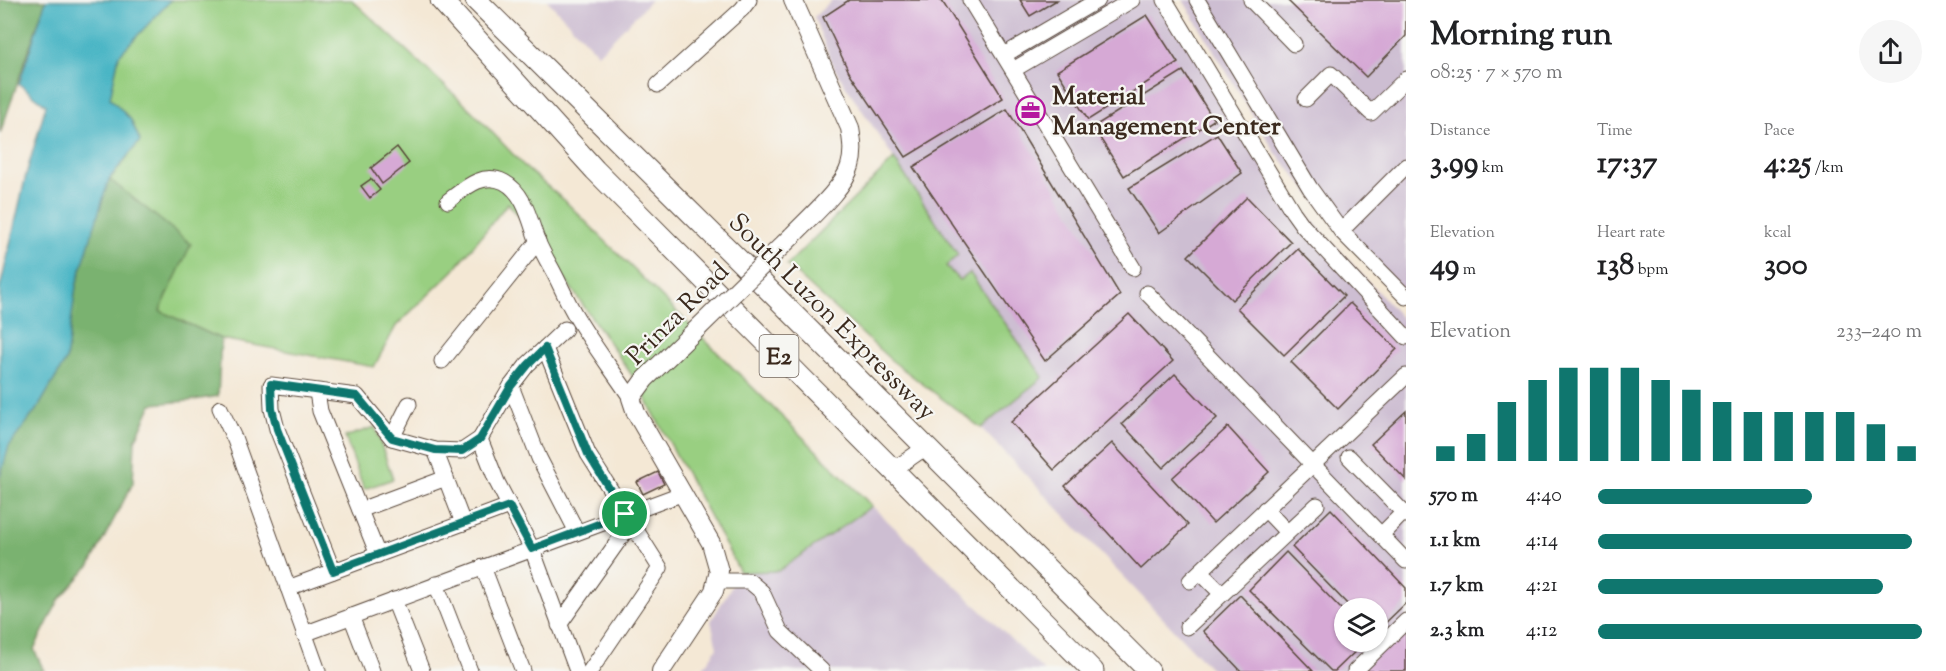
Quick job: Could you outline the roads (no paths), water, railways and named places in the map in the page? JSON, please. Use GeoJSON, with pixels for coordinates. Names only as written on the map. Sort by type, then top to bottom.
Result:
{"type":"FeatureCollection","features":[{"type":"Feature","properties":{"kind":"highway","name":"E2"},"geometry":{"type":"LineString","coordinates":[[441,0],[595,170],[1093,671]]}},
{"type":"Feature","properties":{"kind":"highway","name":"South Luzon Expressway"},"geometry":{"type":"LineString","coordinates":[[476,0],[1149,671]]}},
{"type":"Feature","properties":{"kind":"main road","name":"Prinza Road"},"geometry":{"type":"LineString","coordinates":[[717,580],[719,571],[711,543],[636,413],[631,398],[645,379],[792,236],[844,179],[850,168],[853,150],[850,128],[793,0]]}},
{"type":"Feature","properties":{"kind":"main road"},"geometry":{"type":"LineString","coordinates":[[661,671],[714,591],[717,580]]}},
{"type":"Feature","properties":{"kind":"street"},"geometry":{"type":"LineString","coordinates":[[658,85],[749,0]]}},
{"type":"Feature","properties":{"kind":"street"},"geometry":{"type":"LineString","coordinates":[[970,0],[1133,268]]}},
{"type":"Feature","properties":{"kind":"street"},"geometry":{"type":"LineString","coordinates":[[1004,55],[1098,0]]}},
{"type":"Feature","properties":{"kind":"street"},"geometry":{"type":"LineString","coordinates":[[1013,70],[1132,0]]}},
{"type":"Feature","properties":{"kind":"street"},"geometry":{"type":"LineString","coordinates":[[1165,0],[1303,226],[1406,337]]}},
{"type":"Feature","properties":{"kind":"street"},"geometry":{"type":"LineString","coordinates":[[1197,0],[1310,188],[1341,231],[1406,297]]}},
{"type":"Feature","properties":{"kind":"street"},"geometry":{"type":"LineString","coordinates":[[1251,0],[1294,44]]}},
{"type":"Feature","properties":{"kind":"street"},"geometry":{"type":"LineString","coordinates":[[1306,99],[1331,74],[1371,113],[1406,79]]}},
{"type":"Feature","properties":{"kind":"street"},"geometry":{"type":"LineString","coordinates":[[1341,231],[1406,166]]}},
{"type":"Feature","properties":{"kind":"street"},"geometry":{"type":"LineString","coordinates":[[448,201],[470,185],[484,179],[506,183],[523,202],[538,241],[576,317],[631,398]]}},
{"type":"Feature","properties":{"kind":"street"},"geometry":{"type":"LineString","coordinates":[[442,361],[538,241]]}},
{"type":"Feature","properties":{"kind":"street"},"geometry":{"type":"LineString","coordinates":[[1147,292],[1406,561]]}},
{"type":"Feature","properties":{"kind":"street"},"geometry":{"type":"LineString","coordinates":[[333,571],[277,429],[272,409],[271,384],[357,396],[392,438],[435,450],[462,451],[480,439],[511,386],[528,365],[565,329]]}},
{"type":"Feature","properties":{"kind":"street"},"geometry":{"type":"LineString","coordinates":[[545,348],[588,454],[660,568],[590,671]]}},
{"type":"Feature","properties":{"kind":"street"},"geometry":{"type":"LineString","coordinates":[[1222,594],[1195,576],[1406,376]]}},
{"type":"Feature","properties":{"kind":"street"},"geometry":{"type":"LineString","coordinates":[[511,386],[539,458],[577,532]]}},
{"type":"Feature","properties":{"kind":"street"},"geometry":{"type":"LineString","coordinates":[[317,392],[320,411],[378,555]]}},
{"type":"Feature","properties":{"kind":"street"},"geometry":{"type":"LineString","coordinates":[[392,438],[409,404]]}},
{"type":"Feature","properties":{"kind":"street"},"geometry":{"type":"LineString","coordinates":[[220,408],[235,440],[318,671]]}},
{"type":"Feature","properties":{"kind":"street"},"geometry":{"type":"LineString","coordinates":[[480,439],[497,482],[532,549],[577,671]]}},
{"type":"Feature","properties":{"kind":"street"},"geometry":{"type":"LineString","coordinates":[[891,469],[926,447]]}},
{"type":"Feature","properties":{"kind":"street"},"geometry":{"type":"LineString","coordinates":[[435,450],[463,523]]}},
{"type":"Feature","properties":{"kind":"street"},"geometry":{"type":"LineString","coordinates":[[1349,457],[1405,514],[1381,535]]}},
{"type":"Feature","properties":{"kind":"street"},"geometry":{"type":"LineString","coordinates":[[360,510],[446,478]]}},
{"type":"Feature","properties":{"kind":"street"},"geometry":{"type":"LineString","coordinates":[[304,634],[577,532],[628,519],[681,494]]}},
{"type":"Feature","properties":{"kind":"street"},"geometry":{"type":"LineString","coordinates":[[1187,627],[1317,505]]}},
{"type":"Feature","properties":{"kind":"street"},"geometry":{"type":"LineString","coordinates":[[288,588],[509,506]]}},
{"type":"Feature","properties":{"kind":"street"},"geometry":{"type":"LineString","coordinates":[[1265,509],[1287,532]]}},
{"type":"Feature","properties":{"kind":"street"},"geometry":{"type":"LineString","coordinates":[[559,625],[628,519]]}},
{"type":"Feature","properties":{"kind":"street"},"geometry":{"type":"LineString","coordinates":[[483,567],[523,671]]}},
{"type":"Feature","properties":{"kind":"street"},"geometry":{"type":"LineString","coordinates":[[717,580],[749,581],[762,592],[780,631],[822,671]]}},
{"type":"Feature","properties":{"kind":"street"},"geometry":{"type":"LineString","coordinates":[[436,584],[470,671]]}},
{"type":"Feature","properties":{"kind":"street"},"geometry":{"type":"LineString","coordinates":[[394,600],[422,671]]}},
{"type":"Feature","properties":{"kind":"street"},"geometry":{"type":"LineString","coordinates":[[351,616],[372,671]]}},
{"type":"Feature","properties":{"kind":"street"},"geometry":{"type":"LineString","coordinates":[[1355,671],[1406,621]]}},
{"type":"Feature","properties":{"kind":"water"},"geometry":{"type":"Polygon","coordinates":[[[46,0],[171,0],[119,55],[110,98],[131,120],[140,141],[109,179],[76,286],[66,360],[39,406],[9,446],[0,477],[0,288],[26,175],[46,105],[19,84],[46,0]]]}},
{"type":"Feature","properties":{"kind":"place","name":"Material Management Center"},"geometry":{"type":"Point","coordinates":[1031,110]}}]}
